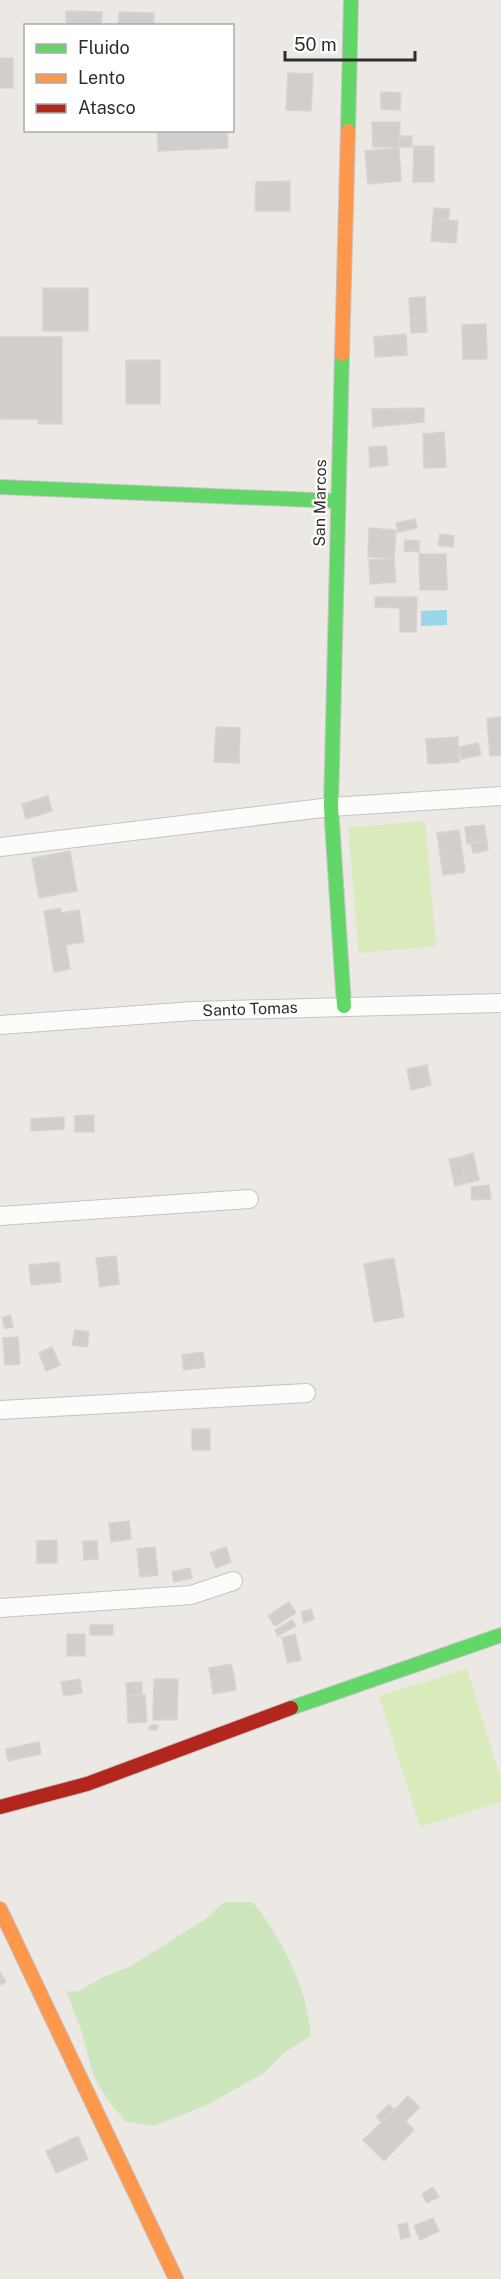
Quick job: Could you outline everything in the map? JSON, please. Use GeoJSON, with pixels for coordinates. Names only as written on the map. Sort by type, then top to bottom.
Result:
{"type":"FeatureCollection","features":[{"type":"Feature","properties":{"kind":"street","name":"San Marcos"},"geometry":{"type":"LineString","coordinates":[[344,1006],[331,807],[351,0]]}},
{"type":"Feature","properties":{"kind":"street"},"geometry":{"type":"LineString","coordinates":[[0,487],[337,501]]}},
{"type":"Feature","properties":{"kind":"street"},"geometry":{"type":"LineString","coordinates":[[0,847],[331,807],[501,796]]}},
{"type":"Feature","properties":{"kind":"street","name":"Santo Tomas"},"geometry":{"type":"LineString","coordinates":[[0,1025],[193,1011],[501,1003]]}},
{"type":"Feature","properties":{"kind":"street"},"geometry":{"type":"LineString","coordinates":[[0,1216],[249,1199]]}},
{"type":"Feature","properties":{"kind":"street"},"geometry":{"type":"LineString","coordinates":[[0,1410],[306,1393]]}},
{"type":"Feature","properties":{"kind":"street"},"geometry":{"type":"LineString","coordinates":[[0,1608],[191,1595],[232,1581]]}},
{"type":"Feature","properties":{"kind":"street"},"geometry":{"type":"LineString","coordinates":[[0,1807],[87,1784],[231,1729],[501,1635]]}},
{"type":"Feature","properties":{"kind":"street"},"geometry":{"type":"LineString","coordinates":[[0,1909],[176,2279]]}},
{"type":"Feature","properties":{"kind":"green space"},"geometry":{"type":"Polygon","coordinates":[[[425,821],[436,946],[359,953],[348,828],[425,821]]]}},
{"type":"Feature","properties":{"kind":"green space"},"geometry":{"type":"Polygon","coordinates":[[[467,1669],[501,1780],[501,1802],[420,1827],[379,1696],[467,1669]]]}},
{"type":"Feature","properties":{"kind":"green space"},"geometry":{"type":"Polygon","coordinates":[[[224,1902],[253,1902],[274,1933],[299,1982],[311,2036],[285,2052],[264,2073],[209,2104],[154,2126],[125,2121],[107,2099],[93,2074],[82,2033],[67,1992],[79,1991],[103,1977],[129,1967],[204,1920],[224,1902]]]}},
{"type":"Feature","properties":{"kind":"water"},"geometry":{"type":"Polygon","coordinates":[[[447,610],[447,625],[421,626],[421,611],[447,610]]]}},
{"type":"Feature","properties":{"kind":"building"},"geometry":{"type":"Polygon","coordinates":[[[66,11],[102,12],[101,24],[66,24],[66,11]]]}},
{"type":"Feature","properties":{"kind":"building"},"geometry":{"type":"Polygon","coordinates":[[[119,12],[154,13],[154,24],[118,24],[119,12]]]}},
{"type":"Feature","properties":{"kind":"building"},"geometry":{"type":"Polygon","coordinates":[[[0,58],[13,58],[13,88],[0,88],[0,58]]]}},
{"type":"Feature","properties":{"kind":"building"},"geometry":{"type":"Polygon","coordinates":[[[288,73],[313,74],[311,111],[286,110],[288,73]]]}},
{"type":"Feature","properties":{"kind":"building"},"geometry":{"type":"Polygon","coordinates":[[[381,92],[401,93],[400,110],[381,109],[381,92]]]}},
{"type":"Feature","properties":{"kind":"building"},"geometry":{"type":"Polygon","coordinates":[[[372,122],[400,122],[399,147],[373,147],[372,122]]]}},
{"type":"Feature","properties":{"kind":"building"},"geometry":{"type":"Polygon","coordinates":[[[157,132],[227,132],[228,148],[158,151],[157,132]]]}},
{"type":"Feature","properties":{"kind":"building"},"geometry":{"type":"Polygon","coordinates":[[[399,136],[412,136],[412,147],[399,147],[399,136]]]}},
{"type":"Feature","properties":{"kind":"building"},"geometry":{"type":"Polygon","coordinates":[[[414,146],[434,146],[434,182],[413,182],[414,146]]]}},
{"type":"Feature","properties":{"kind":"building"},"geometry":{"type":"Polygon","coordinates":[[[399,148],[401,181],[368,184],[365,151],[399,148]]]}},
{"type":"Feature","properties":{"kind":"building"},"geometry":{"type":"Polygon","coordinates":[[[290,181],[290,211],[255,211],[256,182],[290,181]]]}},
{"type":"Feature","properties":{"kind":"building"},"geometry":{"type":"Polygon","coordinates":[[[434,208],[450,209],[448,220],[433,219],[434,208]]]}},
{"type":"Feature","properties":{"kind":"building"},"geometry":{"type":"Polygon","coordinates":[[[433,219],[458,221],[456,243],[431,241],[433,219]]]}},
{"type":"Feature","properties":{"kind":"building"},"geometry":{"type":"Polygon","coordinates":[[[43,288],[88,288],[88,331],[43,331],[43,288]]]}},
{"type":"Feature","properties":{"kind":"building"},"geometry":{"type":"Polygon","coordinates":[[[425,297],[427,332],[411,333],[409,298],[425,297]]]}},
{"type":"Feature","properties":{"kind":"building"},"geometry":{"type":"Polygon","coordinates":[[[486,324],[487,359],[463,359],[462,325],[486,324]]]}},
{"type":"Feature","properties":{"kind":"building"},"geometry":{"type":"Polygon","coordinates":[[[406,334],[407,355],[375,357],[374,337],[406,334]]]}},
{"type":"Feature","properties":{"kind":"building"},"geometry":{"type":"Polygon","coordinates":[[[0,337],[62,337],[62,424],[38,424],[38,419],[0,419],[0,337]]]}},
{"type":"Feature","properties":{"kind":"building"},"geometry":{"type":"Polygon","coordinates":[[[126,360],[160,360],[160,404],[126,404],[126,360]]]}},
{"type":"Feature","properties":{"kind":"building"},"geometry":{"type":"Polygon","coordinates":[[[424,408],[424,422],[373,427],[372,409],[424,408]]]}},
{"type":"Feature","properties":{"kind":"building"},"geometry":{"type":"Polygon","coordinates":[[[444,432],[446,467],[424,468],[423,434],[444,432]]]}},
{"type":"Feature","properties":{"kind":"building"},"geometry":{"type":"Polygon","coordinates":[[[386,446],[388,465],[370,467],[369,447],[386,446]]]}},
{"type":"Feature","properties":{"kind":"building"},"geometry":{"type":"Polygon","coordinates":[[[415,519],[417,528],[398,532],[396,523],[415,519]]]}},
{"type":"Feature","properties":{"kind":"building"},"geometry":{"type":"Polygon","coordinates":[[[369,528],[396,530],[394,558],[368,557],[369,528]]]}},
{"type":"Feature","properties":{"kind":"building"},"geometry":{"type":"Polygon","coordinates":[[[440,534],[454,536],[453,547],[438,545],[440,534]]]}},
{"type":"Feature","properties":{"kind":"building"},"geometry":{"type":"Polygon","coordinates":[[[405,540],[419,541],[419,552],[404,551],[405,540]]]}},
{"type":"Feature","properties":{"kind":"building"},"geometry":{"type":"Polygon","coordinates":[[[419,554],[446,554],[447,590],[420,590],[419,554]]]}},
{"type":"Feature","properties":{"kind":"building"},"geometry":{"type":"Polygon","coordinates":[[[394,558],[396,582],[370,584],[369,560],[394,558]]]}},
{"type":"Feature","properties":{"kind":"building"},"geometry":{"type":"Polygon","coordinates":[[[375,597],[400,597],[400,608],[375,607],[375,597]]]}},
{"type":"Feature","properties":{"kind":"building"},"geometry":{"type":"Polygon","coordinates":[[[400,597],[417,597],[416,632],[400,632],[400,597]]]}},
{"type":"Feature","properties":{"kind":"building"},"geometry":{"type":"Polygon","coordinates":[[[501,717],[501,755],[490,756],[487,719],[501,717]]]}},
{"type":"Feature","properties":{"kind":"building"},"geometry":{"type":"Polygon","coordinates":[[[216,727],[240,728],[239,763],[214,762],[216,727]]]}},
{"type":"Feature","properties":{"kind":"building"},"geometry":{"type":"Polygon","coordinates":[[[458,737],[459,762],[428,764],[426,739],[458,737]]]}},
{"type":"Feature","properties":{"kind":"building"},"geometry":{"type":"Polygon","coordinates":[[[478,743],[481,755],[461,759],[459,747],[478,743]]]}},
{"type":"Feature","properties":{"kind":"building"},"geometry":{"type":"Polygon","coordinates":[[[48,796],[52,811],[26,819],[22,804],[48,796]]]}},
{"type":"Feature","properties":{"kind":"building"},"geometry":{"type":"Polygon","coordinates":[[[484,825],[487,841],[467,844],[465,827],[484,825]]]}},
{"type":"Feature","properties":{"kind":"building"},"geometry":{"type":"Polygon","coordinates":[[[459,830],[465,872],[443,875],[437,833],[459,830]]]}},
{"type":"Feature","properties":{"kind":"building"},"geometry":{"type":"Polygon","coordinates":[[[487,841],[488,850],[473,853],[471,844],[487,841]]]}},
{"type":"Feature","properties":{"kind":"building"},"geometry":{"type":"Polygon","coordinates":[[[70,851],[77,891],[39,898],[32,858],[70,851]]]}},
{"type":"Feature","properties":{"kind":"building"},"geometry":{"type":"Polygon","coordinates":[[[60,908],[61,913],[79,910],[84,942],[66,945],[70,969],[54,972],[44,911],[60,908]]]}},
{"type":"Feature","properties":{"kind":"building"},"geometry":{"type":"Polygon","coordinates":[[[427,1065],[431,1085],[411,1090],[407,1069],[427,1065]]]}},
{"type":"Feature","properties":{"kind":"building"},"geometry":{"type":"Polygon","coordinates":[[[94,1115],[94,1132],[75,1132],[75,1116],[94,1115]]]}},
{"type":"Feature","properties":{"kind":"building"},"geometry":{"type":"Polygon","coordinates":[[[64,1117],[64,1129],[31,1131],[31,1119],[64,1117]]]}},
{"type":"Feature","properties":{"kind":"building"},"geometry":{"type":"Polygon","coordinates":[[[473,1153],[479,1180],[466,1183],[460,1157],[473,1153]]]}},
{"type":"Feature","properties":{"kind":"building"},"geometry":{"type":"Polygon","coordinates":[[[460,1157],[466,1183],[455,1186],[449,1159],[460,1157]]]}},
{"type":"Feature","properties":{"kind":"building"},"geometry":{"type":"Polygon","coordinates":[[[489,1185],[491,1199],[472,1200],[471,1187],[489,1185]]]}},
{"type":"Feature","properties":{"kind":"building"},"geometry":{"type":"Polygon","coordinates":[[[116,1256],[119,1284],[100,1287],[96,1258],[116,1256]]]}},
{"type":"Feature","properties":{"kind":"building"},"geometry":{"type":"Polygon","coordinates":[[[394,1258],[404,1317],[374,1322],[364,1264],[394,1258]]]}},
{"type":"Feature","properties":{"kind":"building"},"geometry":{"type":"Polygon","coordinates":[[[59,1262],[61,1282],[31,1285],[29,1265],[59,1262]]]}},
{"type":"Feature","properties":{"kind":"building"},"geometry":{"type":"Polygon","coordinates":[[[10,1315],[13,1327],[5,1329],[2,1318],[10,1315]]]}},
{"type":"Feature","properties":{"kind":"building"},"geometry":{"type":"Polygon","coordinates":[[[75,1330],[89,1332],[87,1347],[72,1345],[75,1330]]]}},
{"type":"Feature","properties":{"kind":"building"},"geometry":{"type":"Polygon","coordinates":[[[18,1337],[20,1364],[5,1365],[3,1338],[18,1337]]]}},
{"type":"Feature","properties":{"kind":"building"},"geometry":{"type":"Polygon","coordinates":[[[52,1347],[60,1365],[46,1371],[39,1353],[52,1347]]]}},
{"type":"Feature","properties":{"kind":"building"},"geometry":{"type":"Polygon","coordinates":[[[203,1352],[205,1367],[184,1370],[182,1355],[203,1352]]]}},
{"type":"Feature","properties":{"kind":"building"},"geometry":{"type":"Polygon","coordinates":[[[192,1429],[210,1429],[210,1450],[192,1450],[192,1429]]]}},
{"type":"Feature","properties":{"kind":"building"},"geometry":{"type":"Polygon","coordinates":[[[129,1521],[131,1539],[111,1542],[109,1523],[129,1521]]]}},
{"type":"Feature","properties":{"kind":"building"},"geometry":{"type":"Polygon","coordinates":[[[57,1540],[57,1563],[37,1563],[37,1541],[57,1540]]]}},
{"type":"Feature","properties":{"kind":"building"},"geometry":{"type":"Polygon","coordinates":[[[83,1541],[97,1541],[98,1559],[84,1560],[83,1541]]]}},
{"type":"Feature","properties":{"kind":"building"},"geometry":{"type":"Polygon","coordinates":[[[155,1547],[158,1575],[140,1577],[137,1549],[155,1547]]]}},
{"type":"Feature","properties":{"kind":"building"},"geometry":{"type":"Polygon","coordinates":[[[226,1547],[231,1562],[216,1568],[210,1553],[226,1547]]]}},
{"type":"Feature","properties":{"kind":"building"},"geometry":{"type":"Polygon","coordinates":[[[190,1568],[192,1578],[174,1582],[172,1572],[190,1568]]]}},
{"type":"Feature","properties":{"kind":"building"},"geometry":{"type":"Polygon","coordinates":[[[289,1602],[296,1613],[275,1626],[268,1616],[289,1602]]]}},
{"type":"Feature","properties":{"kind":"building"},"geometry":{"type":"Polygon","coordinates":[[[311,1609],[314,1619],[304,1623],[301,1612],[311,1609]]]}},
{"type":"Feature","properties":{"kind":"building"},"geometry":{"type":"Polygon","coordinates":[[[292,1620],[296,1626],[278,1636],[275,1630],[292,1620]]]}},
{"type":"Feature","properties":{"kind":"building"},"geometry":{"type":"Polygon","coordinates":[[[90,1625],[113,1625],[113,1635],[90,1635],[90,1625]]]}},
{"type":"Feature","properties":{"kind":"building"},"geometry":{"type":"Polygon","coordinates":[[[67,1634],[85,1634],[85,1656],[67,1656],[67,1634]]]}},
{"type":"Feature","properties":{"kind":"building"},"geometry":{"type":"Polygon","coordinates":[[[295,1634],[301,1660],[288,1663],[282,1638],[295,1634]]]}},
{"type":"Feature","properties":{"kind":"building"},"geometry":{"type":"Polygon","coordinates":[[[231,1664],[234,1676],[211,1680],[209,1668],[231,1664]]]}},
{"type":"Feature","properties":{"kind":"building"},"geometry":{"type":"Polygon","coordinates":[[[234,1676],[236,1690],[213,1694],[211,1680],[234,1676]]]}},
{"type":"Feature","properties":{"kind":"building"},"geometry":{"type":"Polygon","coordinates":[[[80,1679],[82,1693],[64,1696],[61,1682],[80,1679]]]}},
{"type":"Feature","properties":{"kind":"building"},"geometry":{"type":"Polygon","coordinates":[[[154,1679],[178,1679],[177,1720],[153,1720],[154,1679]]]}},
{"type":"Feature","properties":{"kind":"building"},"geometry":{"type":"Polygon","coordinates":[[[142,1682],[142,1695],[127,1695],[126,1683],[142,1682]]]}},
{"type":"Feature","properties":{"kind":"building"},"geometry":{"type":"Polygon","coordinates":[[[127,1695],[145,1695],[147,1722],[128,1723],[127,1695]]]}},
{"type":"Feature","properties":{"kind":"building"},"geometry":{"type":"Polygon","coordinates":[[[150,1725],[158,1725],[157,1730],[149,1730],[150,1725]]]}},
{"type":"Feature","properties":{"kind":"building"},"geometry":{"type":"Polygon","coordinates":[[[39,1742],[41,1754],[8,1761],[6,1749],[39,1742]]]}},
{"type":"Feature","properties":{"kind":"building"},"geometry":{"type":"Polygon","coordinates":[[[0,1972],[6,1982],[0,1985],[0,1972]]]}},
{"type":"Feature","properties":{"kind":"building"},"geometry":{"type":"Polygon","coordinates":[[[408,2096],[420,2107],[406,2121],[394,2110],[408,2096]]]}},
{"type":"Feature","properties":{"kind":"building"},"geometry":{"type":"Polygon","coordinates":[[[389,2104],[394,2110],[381,2122],[376,2117],[389,2104]]]}},
{"type":"Feature","properties":{"kind":"building"},"geometry":{"type":"Polygon","coordinates":[[[394,2110],[414,2130],[384,2161],[363,2140],[394,2110]]]}},
{"type":"Feature","properties":{"kind":"building"},"geometry":{"type":"Polygon","coordinates":[[[78,2136],[88,2159],[56,2173],[46,2151],[78,2136]]]}},
{"type":"Feature","properties":{"kind":"building"},"geometry":{"type":"Polygon","coordinates":[[[433,2187],[439,2197],[427,2203],[422,2194],[433,2187]]]}},
{"type":"Feature","properties":{"kind":"building"},"geometry":{"type":"Polygon","coordinates":[[[433,2218],[439,2231],[420,2240],[414,2226],[433,2218]]]}},
{"type":"Feature","properties":{"kind":"building"},"geometry":{"type":"Polygon","coordinates":[[[407,2223],[410,2237],[401,2239],[398,2225],[407,2223]]]}},
{"type":"Feature","properties":{"kind":"traffic: fast"},"geometry":{"type":"LineString","coordinates":[[348,131],[351,0]]}},
{"type":"Feature","properties":{"kind":"traffic: fast"},"geometry":{"type":"LineString","coordinates":[[342,354],[331,807],[344,1006]]}},
{"type":"Feature","properties":{"kind":"traffic: fast"},"geometry":{"type":"LineString","coordinates":[[0,487],[337,501]]}},
{"type":"Feature","properties":{"kind":"traffic: fast"},"geometry":{"type":"LineString","coordinates":[[291,1708],[501,1635]]}},
{"type":"Feature","properties":{"kind":"traffic: slow"},"geometry":{"type":"LineString","coordinates":[[342,354],[348,131]]}},
{"type":"Feature","properties":{"kind":"traffic: slow"},"geometry":{"type":"LineString","coordinates":[[0,1909],[176,2279]]}},
{"type":"Feature","properties":{"kind":"traffic: jam"},"geometry":{"type":"LineString","coordinates":[[0,1807],[87,1784],[291,1708]]}}]}
